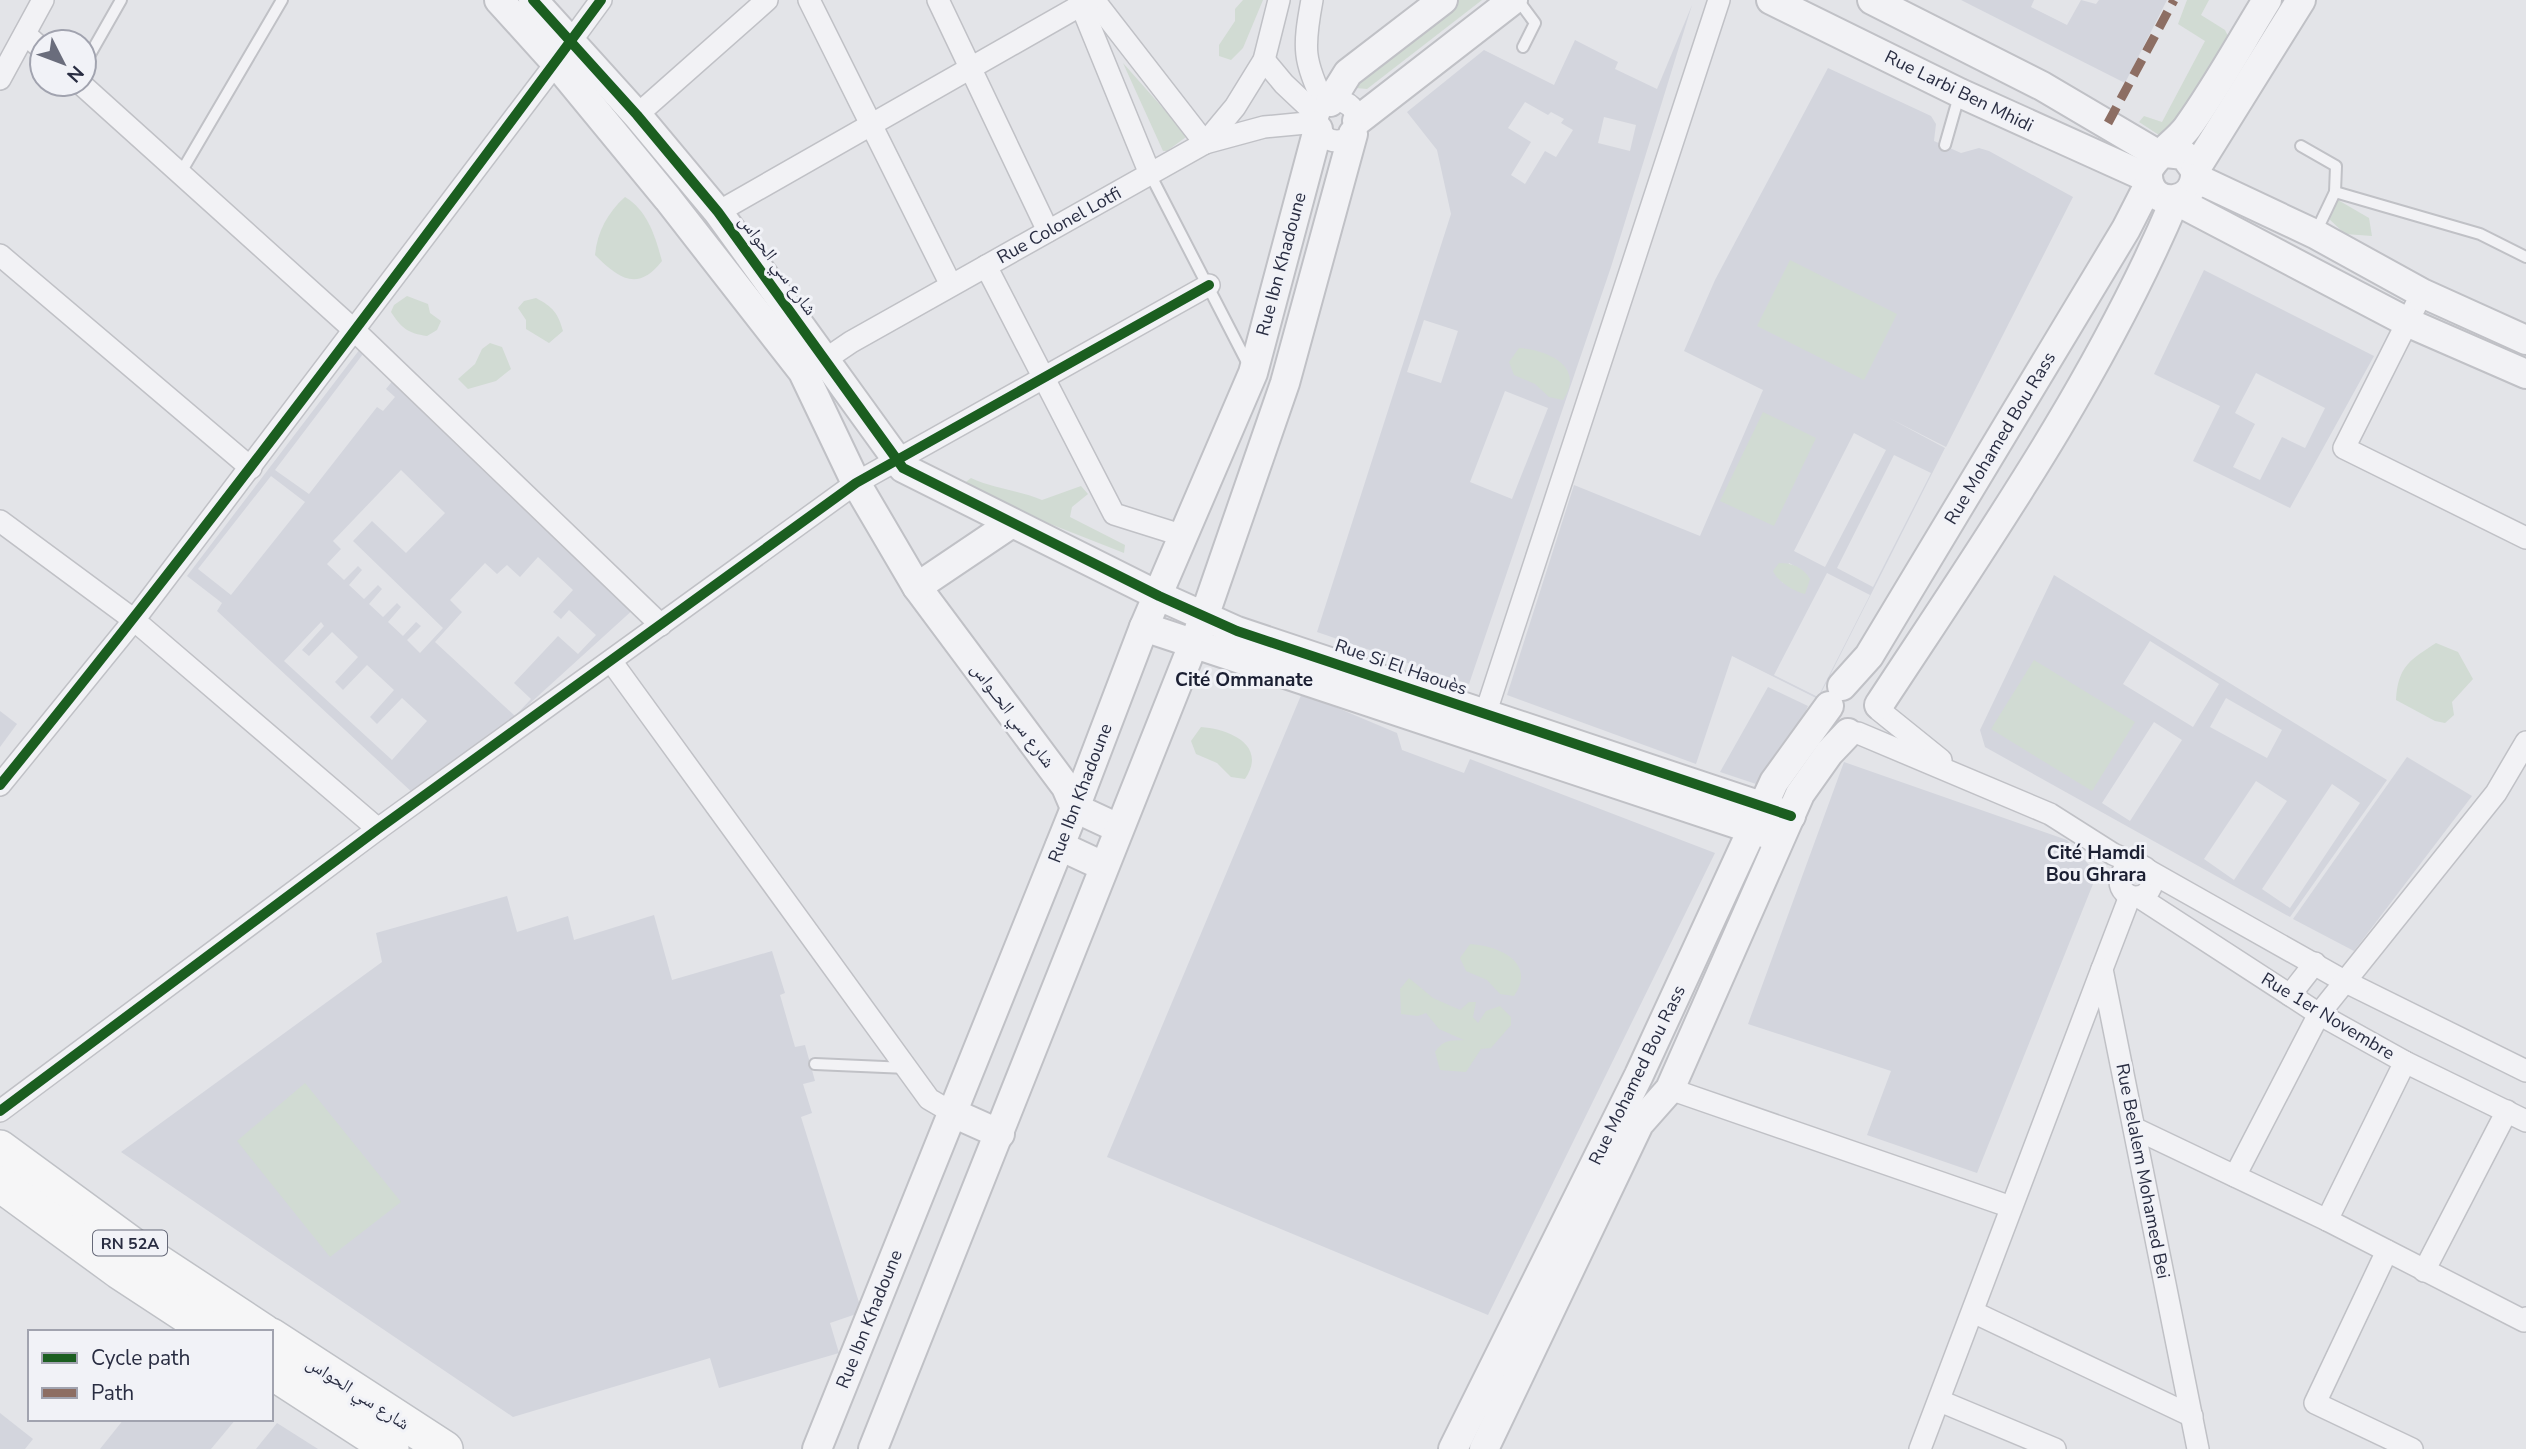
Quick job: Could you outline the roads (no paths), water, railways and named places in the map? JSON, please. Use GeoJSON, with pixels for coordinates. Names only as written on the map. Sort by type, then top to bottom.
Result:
{"type":"FeatureCollection","features":[{"type":"Feature","properties":{"kind":"main road","name":"RN 52A"},"geometry":{"type":"LineString","coordinates":[[0,1148],[135,1247],[261,1330]]}},
{"type":"Feature","properties":{"kind":"main road","name":"RN 52A"},"geometry":{"type":"LineString","coordinates":[[0,1184],[119,1271],[209,1330]]}},
{"type":"Feature","properties":{"kind":"main road","name":"شارع سي الحواس"},"geometry":{"type":"LineString","coordinates":[[273,1337],[445,1449]]}},
{"type":"Feature","properties":{"kind":"main road","name":"شارع سي الحواس"},"geometry":{"type":"LineString","coordinates":[[273,1372],[391,1449]]}},
{"type":"Feature","properties":{"kind":"street"},"geometry":{"type":"LineString","coordinates":[[0,79],[43,0]]}},
{"type":"Feature","properties":{"kind":"street","name":"شارع سي الحواس"},"geometry":{"type":"LineString","coordinates":[[499,0],[637,115],[718,212],[815,366],[856,483],[918,587]]}},
{"type":"Feature","properties":{"kind":"street","name":"شارع سي الحواس"},"geometry":{"type":"LineString","coordinates":[[533,0],[563,52],[815,366],[903,468],[1012,523]]}},
{"type":"Feature","properties":{"kind":"street"},"geometry":{"type":"LineString","coordinates":[[0,785],[134,620],[251,468],[601,0]]}},
{"type":"Feature","properties":{"kind":"street"},"geometry":{"type":"LineString","coordinates":[[637,115],[767,0]]}},
{"type":"Feature","properties":{"kind":"street"},"geometry":{"type":"LineString","coordinates":[[809,0],[873,123],[951,285]]}},
{"type":"Feature","properties":{"kind":"street"},"geometry":{"type":"LineString","coordinates":[[938,0],[1048,231]]}},
{"type":"Feature","properties":{"kind":"street","name":"Rue Colonel Lotfi"},"geometry":{"type":"LineString","coordinates":[[815,366],[951,285],[1205,143],[1235,107],[1264,60],[1279,0]]}},
{"type":"Feature","properties":{"kind":"street"},"geometry":{"type":"LineString","coordinates":[[1312,0],[1305,48],[1309,74],[1327,139],[1334,141],[1355,128],[1516,0]]}},
{"type":"Feature","properties":{"kind":"street","name":"Rue Ibn Khadoune"},"geometry":{"type":"LineString","coordinates":[[817,1449],[1060,846],[1144,627],[1253,373],[1322,115],[1348,74],[1443,0]]}},
{"type":"Feature","properties":{"kind":"street"},"geometry":{"type":"LineString","coordinates":[[1481,727],[1719,0]]}},
{"type":"Feature","properties":{"kind":"street","name":"Rue Larbi Ben Mhidi"},"geometry":{"type":"LineString","coordinates":[[1772,0],[1960,93],[2156,168]]}},
{"type":"Feature","properties":{"kind":"street"},"geometry":{"type":"LineString","coordinates":[[1872,0],[2042,86],[2156,168],[2159,197],[2175,200],[2409,323],[2526,374]]}},
{"type":"Feature","properties":{"kind":"street","name":"Rue Mohamed Bou Rass"},"geometry":{"type":"LineString","coordinates":[[1453,1449],[1639,1075],[1774,782],[1836,696],[1869,656],[2126,229],[2156,168],[2187,128],[2267,0]]}},
{"type":"Feature","properties":{"kind":"street"},"geometry":{"type":"LineString","coordinates":[[1853,733],[1872,726],[1879,707],[2008,509],[2061,421],[2155,246],[2175,200],[2189,192],[2195,174],[2301,0]]}},
{"type":"Feature","properties":{"kind":"street"},"geometry":{"type":"LineString","coordinates":[[718,212],[1086,1]]}},
{"type":"Feature","properties":{"kind":"street"},"geometry":{"type":"LineString","coordinates":[[1086,1],[1205,143],[1322,115],[1349,104],[1355,128]]}},
{"type":"Feature","properties":{"kind":"street"},"geometry":{"type":"LineString","coordinates":[[1086,1],[1150,174]]}},
{"type":"Feature","properties":{"kind":"street"},"geometry":{"type":"LineString","coordinates":[[1915,71],[1934,31]]}},
{"type":"Feature","properties":{"kind":"street"},"geometry":{"type":"LineString","coordinates":[[25,34],[28,37]]}},
{"type":"Feature","properties":{"kind":"street"},"geometry":{"type":"LineString","coordinates":[[1264,60],[1284,84],[1322,115]]}},
{"type":"Feature","properties":{"kind":"street"},"geometry":{"type":"LineString","coordinates":[[1309,74],[1333,80],[1348,74]]}},
{"type":"Feature","properties":{"kind":"street"},"geometry":{"type":"LineString","coordinates":[[96,98],[354,330],[661,625]]}},
{"type":"Feature","properties":{"kind":"street","name":"Rue Ibn Khadoune"},"geometry":{"type":"LineString","coordinates":[[873,1449],[1204,617],[1285,383],[1349,158],[1355,128]]}},
{"type":"Feature","properties":{"kind":"street"},"geometry":{"type":"LineString","coordinates":[[2156,168],[2184,155],[2195,174],[2315,234],[2422,293],[2526,341]]}},
{"type":"Feature","properties":{"kind":"street"},"geometry":{"type":"LineString","coordinates":[[0,255],[251,468]]}},
{"type":"Feature","properties":{"kind":"street"},"geometry":{"type":"LineString","coordinates":[[986,266],[1114,514],[1184,536]]}},
{"type":"Feature","properties":{"kind":"street"},"geometry":{"type":"LineString","coordinates":[[0,1111],[378,830],[856,483],[1209,285]]}},
{"type":"Feature","properties":{"kind":"street"},"geometry":{"type":"LineString","coordinates":[[2422,293],[2344,448],[2526,538]]}},
{"type":"Feature","properties":{"kind":"street"},"geometry":{"type":"LineString","coordinates":[[1253,373],[1285,383]]}},
{"type":"Feature","properties":{"kind":"street"},"geometry":{"type":"LineString","coordinates":[[2025,398],[2061,421]]}},
{"type":"Feature","properties":{"kind":"street"},"geometry":{"type":"LineString","coordinates":[[0,521],[134,620],[378,830]]}},
{"type":"Feature","properties":{"kind":"street"},"geometry":{"type":"LineString","coordinates":[[918,587],[1012,523]]}},
{"type":"Feature","properties":{"kind":"street","name":"Rue Si El Haouès"},"geometry":{"type":"LineString","coordinates":[[1012,523],[1204,617],[1404,701]]}},
{"type":"Feature","properties":{"kind":"street","name":"شارع سي الحــواس"},"geometry":{"type":"LineString","coordinates":[[918,587],[1066,787],[1075,808]]}},
{"type":"Feature","properties":{"kind":"street","name":"Rue Si El Haouès"},"geometry":{"type":"LineString","coordinates":[[1144,627],[1193,645],[1404,701],[1786,827]]}},
{"type":"Feature","properties":{"kind":"street"},"geometry":{"type":"LineString","coordinates":[[611,660],[929,1099],[1000,1134]]}},
{"type":"Feature","properties":{"kind":"street"},"geometry":{"type":"LineString","coordinates":[[1956,773],[1879,707],[1877,697],[1865,686],[1850,684],[1836,696],[1833,723],[2050,814],[2113,854],[2145,868],[2344,981],[2526,1072]]}},
{"type":"Feature","properties":{"kind":"street","name":"Rue Mohamed Bou Rass"},"geometry":{"type":"LineString","coordinates":[[1484,1449],[1639,1124],[1670,1089],[1800,794],[1829,753],[1853,733]]}},
{"type":"Feature","properties":{"kind":"street"},"geometry":{"type":"LineString","coordinates":[[2235,1177],[2319,1014],[2496,793],[2526,743]]}},
{"type":"Feature","properties":{"kind":"street"},"geometry":{"type":"LineString","coordinates":[[1075,808],[1118,828]]}},
{"type":"Feature","properties":{"kind":"street"},"geometry":{"type":"LineString","coordinates":[[1060,846],[1103,866]]}},
{"type":"Feature","properties":{"kind":"street"},"geometry":{"type":"LineString","coordinates":[[1920,1449],[2130,892],[2113,854]]}},
{"type":"Feature","properties":{"kind":"street"},"geometry":{"type":"LineString","coordinates":[[2130,892],[2151,886],[2145,868]]}},
{"type":"Feature","properties":{"kind":"street","name":"Rue 1er Novembre"},"geometry":{"type":"LineString","coordinates":[[2130,892],[2319,1014],[2405,1062],[2526,1121]]}},
{"type":"Feature","properties":{"kind":"street"},"geometry":{"type":"LineString","coordinates":[[2290,995],[2315,963]]}},
{"type":"Feature","properties":{"kind":"street","name":"Rue Belalem Mohamed Bei"},"geometry":{"type":"LineString","coordinates":[[2102,969],[2198,1449]]}},
{"type":"Feature","properties":{"kind":"street"},"geometry":{"type":"LineString","coordinates":[[2326,1220],[2405,1062]]}},
{"type":"Feature","properties":{"kind":"street"},"geometry":{"type":"LineString","coordinates":[[1639,1075],[1670,1089],[2011,1207]]}},
{"type":"Feature","properties":{"kind":"street"},"geometry":{"type":"LineString","coordinates":[[2424,1271],[2507,1111]]}},
{"type":"Feature","properties":{"kind":"street"},"geometry":{"type":"LineString","coordinates":[[2136,1129],[2326,1220],[2525,1321]]}},
{"type":"Feature","properties":{"kind":"street"},"geometry":{"type":"LineString","coordinates":[[2387,1251],[2315,1403],[2412,1449]]}},
{"type":"Feature","properties":{"kind":"street"},"geometry":{"type":"LineString","coordinates":[[1973,1312],[2192,1416]]}},
{"type":"Feature","properties":{"kind":"street"},"geometry":{"type":"LineString","coordinates":[[1940,1401],[2055,1449]]}},
{"type":"Feature","properties":{"kind":"lane"},"geometry":{"type":"LineString","coordinates":[[98,40],[121,0]]}},
{"type":"Feature","properties":{"kind":"lane"},"geometry":{"type":"LineString","coordinates":[[180,174],[282,0]]}},
{"type":"Feature","properties":{"kind":"lane"},"geometry":{"type":"LineString","coordinates":[[1516,0],[1535,23],[1523,47]]}},
{"type":"Feature","properties":{"kind":"lane"},"geometry":{"type":"LineString","coordinates":[[1945,145],[1960,93]]}},
{"type":"Feature","properties":{"kind":"lane"},"geometry":{"type":"LineString","coordinates":[[2301,146],[2336,166],[2335,192],[2315,234]]}},
{"type":"Feature","properties":{"kind":"lane"},"geometry":{"type":"LineString","coordinates":[[1150,174],[1253,373]]}},
{"type":"Feature","properties":{"kind":"lane"},"geometry":{"type":"LineString","coordinates":[[2335,192],[2480,234],[2526,257]]}},
{"type":"Feature","properties":{"kind":"lane"},"geometry":{"type":"LineString","coordinates":[[815,1064],[907,1068]]}},
{"type":"Feature","properties":{"kind":"district","name":"Cité Ommanate"},"geometry":{"type":"Point","coordinates":[1244,679]}},
{"type":"Feature","properties":{"kind":"district","name":"Cité Hamdi Bou Ghrara"},"geometry":{"type":"Point","coordinates":[2096,863]}}]}
